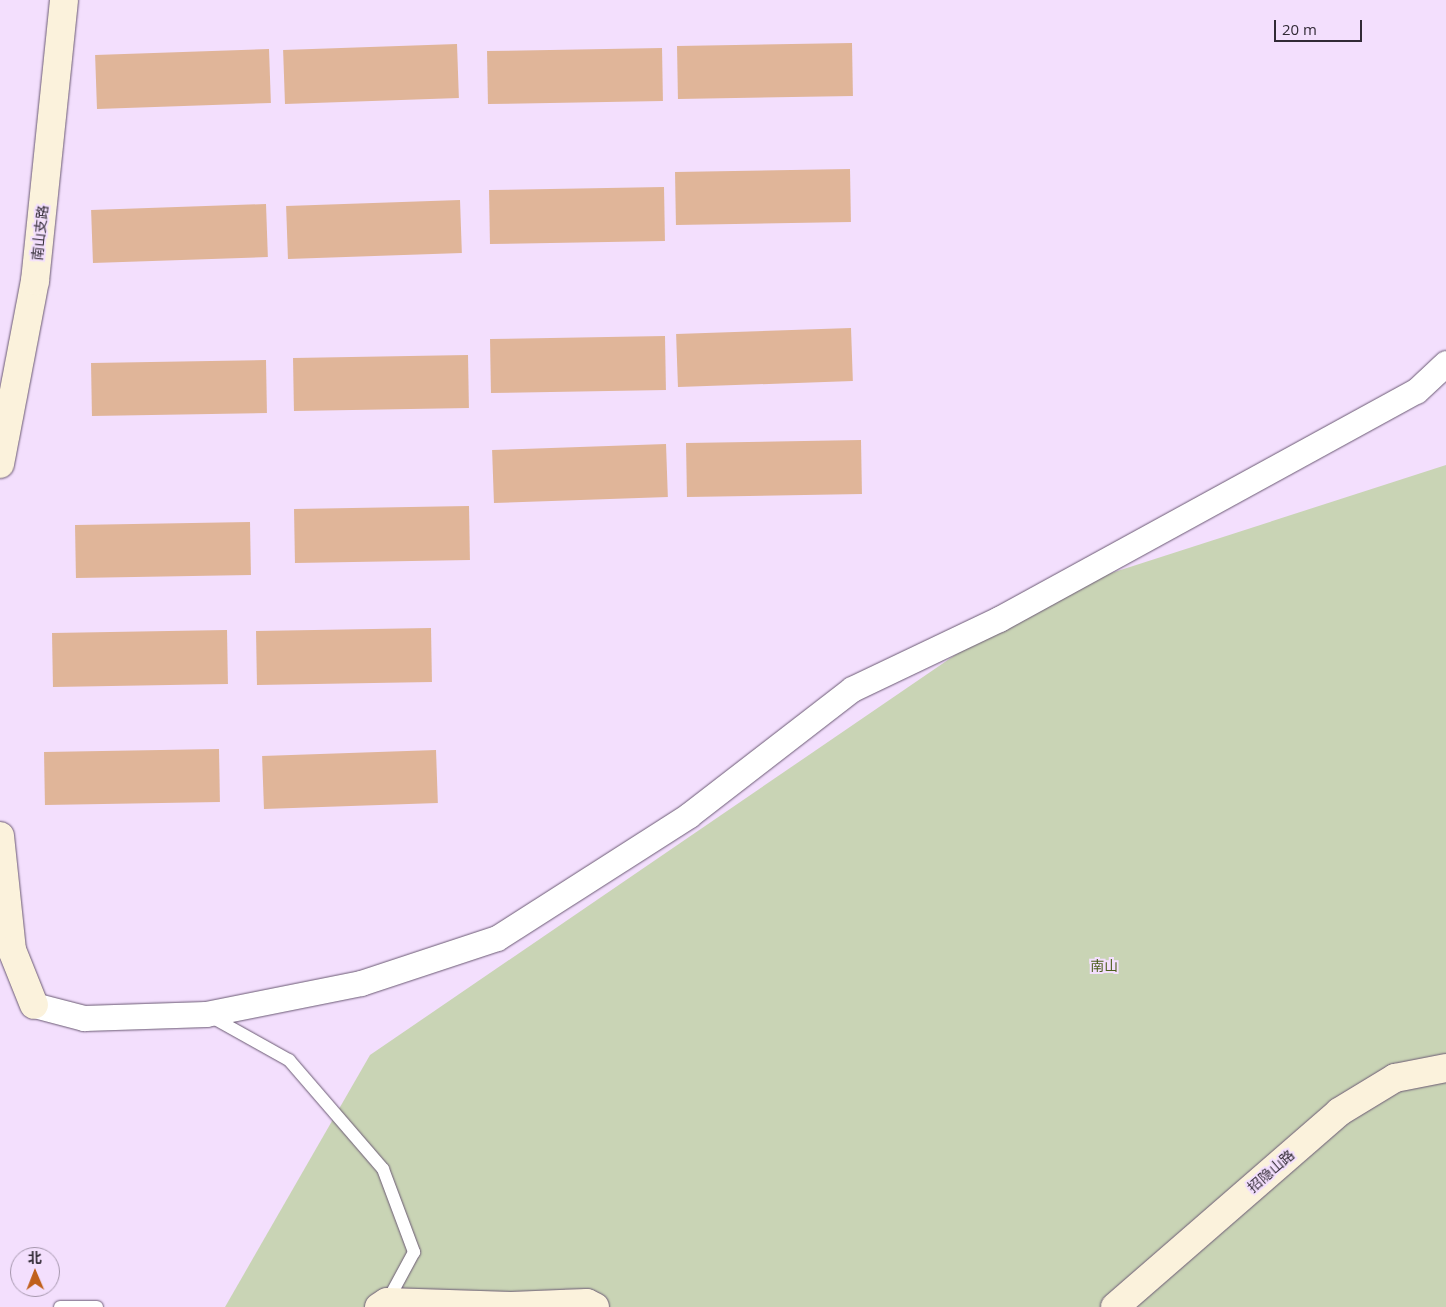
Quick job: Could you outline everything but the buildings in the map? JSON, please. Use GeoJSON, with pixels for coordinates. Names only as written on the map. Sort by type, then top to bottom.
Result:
{"type":"FeatureCollection","features":[{"type":"Feature","properties":{"kind":"street","name":"南山支路"},"geometry":{"type":"LineString","coordinates":[[0,464],[35,281],[64,0]]}},
{"type":"Feature","properties":{"kind":"street"},"geometry":{"type":"LineString","coordinates":[[0,836],[12,950],[34,1005],[84,1018],[206,1014],[361,984],[497,938],[689,815],[852,689],[999,618],[1407,395],[1446,363]]}},
{"type":"Feature","properties":{"kind":"street","name":"招隐山路"},"geometry":{"type":"LineString","coordinates":[[1115,1307],[1339,1112],[1395,1078],[1446,1068]]}},
{"type":"Feature","properties":{"kind":"street"},"geometry":{"type":"LineString","coordinates":[[383,1304],[511,1306],[587,1303],[595,1307]]}},
{"type":"Feature","properties":{"kind":"lane"},"geometry":{"type":"LineString","coordinates":[[206,1014],[289,1060],[383,1169],[414,1252],[383,1304]]}},
{"type":"Feature","properties":{"kind":"lane"},"geometry":{"type":"LineString","coordinates":[[60,1307],[97,1307]]}},
{"type":"Feature","properties":{"kind":"green space","name":"南山"},"geometry":{"type":"Polygon","coordinates":[[[1446,465],[1446,1307],[225,1307],[370,1055],[1043,595],[1446,465]]]}}]}
